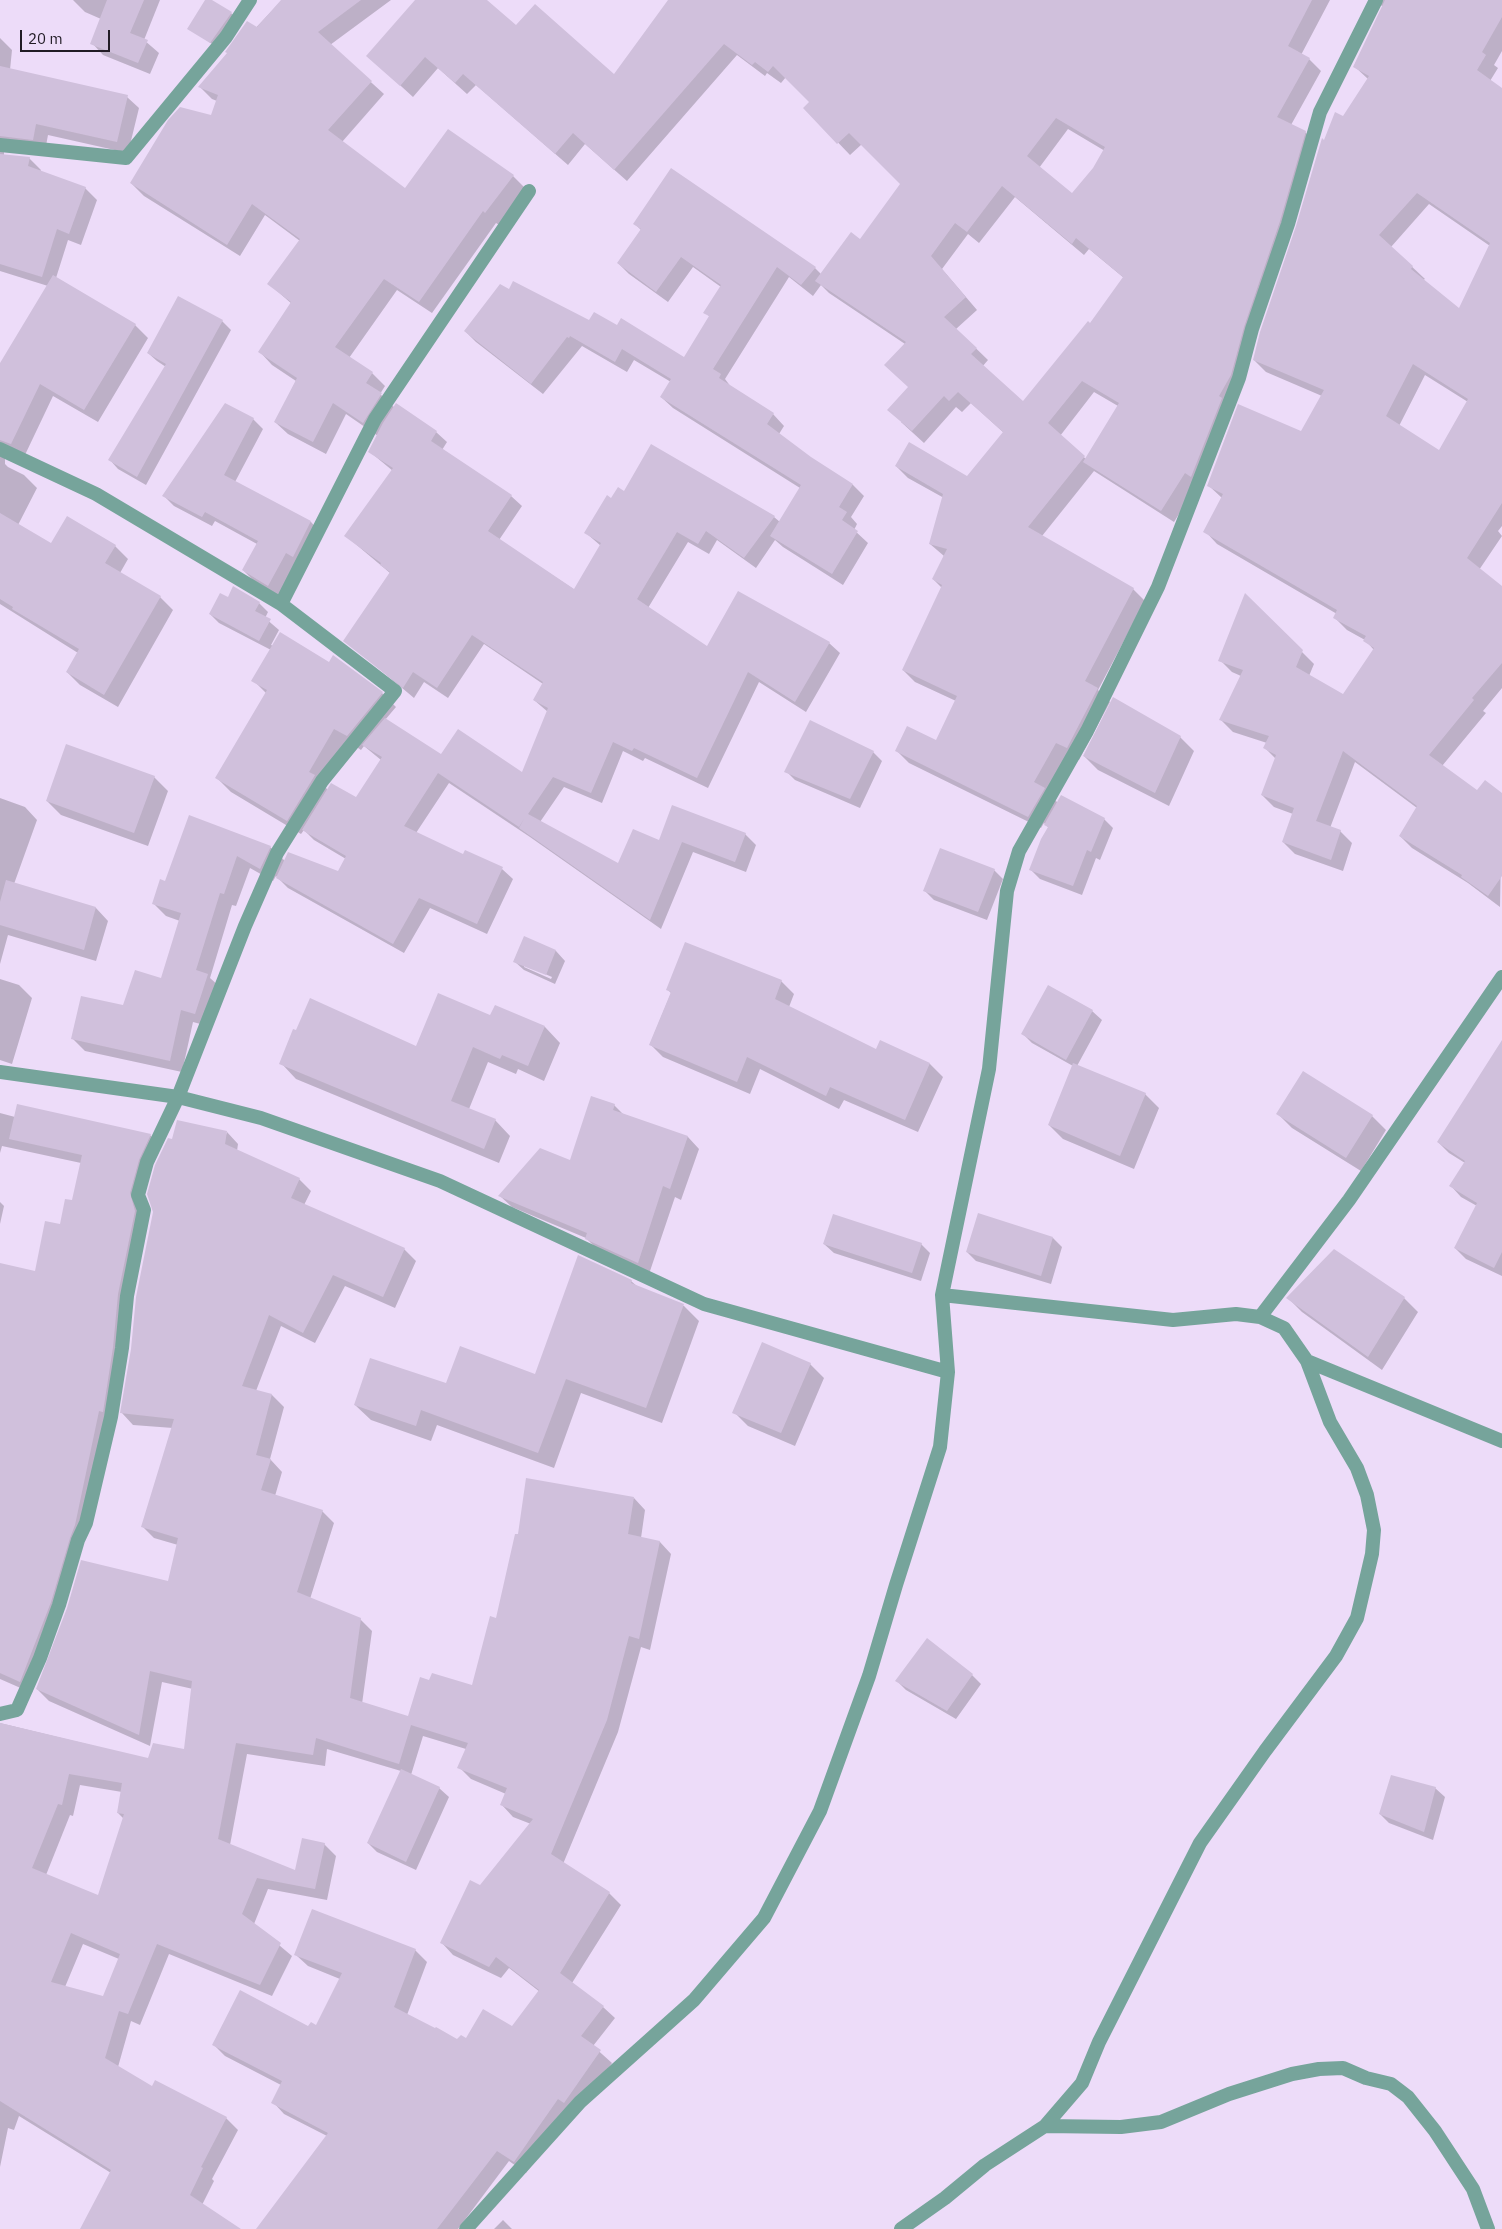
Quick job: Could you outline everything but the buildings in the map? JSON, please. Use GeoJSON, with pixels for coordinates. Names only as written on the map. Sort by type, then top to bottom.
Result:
{"type":"FeatureCollection","features":[{"type":"Feature","properties":{"kind":"street"},"geometry":{"type":"LineString","coordinates":[[0,145],[126,158],[226,37],[250,0]]}},
{"type":"Feature","properties":{"kind":"street"},"geometry":{"type":"LineString","coordinates":[[466,2229],[580,2102],[694,2000],[764,1918],[820,1811],[869,1676],[940,1447],[948,1372],[942,1295],[989,1069],[1008,891],[1019,851],[1086,731],[1158,587],[1238,378],[1252,329],[1288,224],[1320,112],[1376,0]]}},
{"type":"Feature","properties":{"kind":"street"},"geometry":{"type":"LineString","coordinates":[[281,604],[375,419],[529,191]]}},
{"type":"Feature","properties":{"kind":"street"},"geometry":{"type":"LineString","coordinates":[[0,449],[96,494],[281,604],[395,691],[322,781],[277,853],[242,934],[178,1097],[147,1162],[138,1195],[144,1210],[127,1296],[122,1348],[101,1464],[86,1523],[78,1540],[59,1605],[36,1667],[17,1710],[0,1714]]}},
{"type":"Feature","properties":{"kind":"street"},"geometry":{"type":"LineString","coordinates":[[1260,1317],[1349,1200],[1502,977]]}},
{"type":"Feature","properties":{"kind":"street"},"geometry":{"type":"LineString","coordinates":[[0,1072],[178,1097],[260,1118],[440,1181],[704,1304],[948,1372]]}},
{"type":"Feature","properties":{"kind":"street"},"geometry":{"type":"LineString","coordinates":[[902,2229],[915,2224],[985,2165],[1044,2126],[1082,2083],[1099,2042],[1200,1843],[1264,1751],[1336,1656],[1357,1618],[1372,1554],[1374,1530],[1368,1495],[1357,1468],[1330,1422],[1307,1361],[1284,1328],[1260,1317],[1236,1314],[1173,1320],[942,1295]]}},
{"type":"Feature","properties":{"kind":"street"},"geometry":{"type":"LineString","coordinates":[[1307,1361],[1502,1441]]}},
{"type":"Feature","properties":{"kind":"street"},"geometry":{"type":"LineString","coordinates":[[1044,2126],[1120,2127],[1160,2122],[1230,2094],[1292,2074],[1319,2069],[1343,2068],[1366,2078],[1391,2084],[1408,2097],[1436,2131],[1473,2189],[1488,2229]]}}]}
